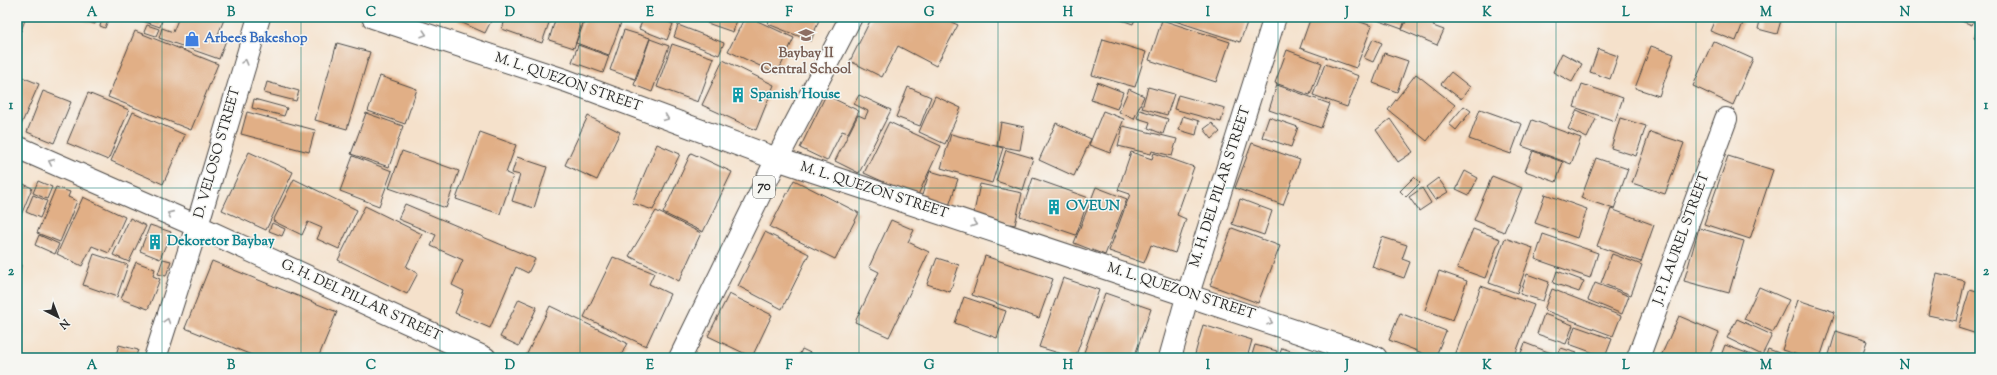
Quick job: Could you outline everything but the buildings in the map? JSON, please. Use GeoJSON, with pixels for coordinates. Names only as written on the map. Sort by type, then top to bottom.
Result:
{"type":"FeatureCollection","features":[{"type":"Feature","properties":{"kind":"street","name":"D. VELOSO STREET"},"geometry":{"type":"LineString","coordinates":[[155,358],[197,226],[258,17]]}},
{"type":"Feature","properties":{"kind":"street","name":"M. L. QUEZON STREET"},"geometry":{"type":"LineString","coordinates":[[374,17],[567,81],[777,160],[1188,294],[1376,358]]}},
{"type":"Feature","properties":{"kind":"street","name":"70"},"geometry":{"type":"LineString","coordinates":[[680,358],[777,160],[851,17]]}},
{"type":"Feature","properties":{"kind":"street","name":"M. H. DEL PILAR STREET"},"geometry":{"type":"LineString","coordinates":[[1170,358],[1188,294],[1275,17]]}},
{"type":"Feature","properties":{"kind":"street","name":"J. P. LAUREL STREET"},"geometry":{"type":"LineString","coordinates":[[1638,358],[1726,120]]}},
{"type":"Feature","properties":{"kind":"street","name":"G. H. DEL PILLAR STREET"},"geometry":{"type":"LineString","coordinates":[[17,147],[197,226],[485,358]]}},
{"type":"Feature","properties":{"kind":"place","name":"Baybay II Central School"},"geometry":{"type":"Point","coordinates":[806,35]}},
{"type":"Feature","properties":{"kind":"place","name":"Arbees Bakeshop"},"geometry":{"type":"Point","coordinates":[192,39]}},
{"type":"Feature","properties":{"kind":"place","name":"Spanish House"},"geometry":{"type":"Point","coordinates":[738,95]}},
{"type":"Feature","properties":{"kind":"place","name":"OVEUN"},"geometry":{"type":"Point","coordinates":[1054,207]}},
{"type":"Feature","properties":{"kind":"place","name":"Dekoretor Baybay"},"geometry":{"type":"Point","coordinates":[155,242]}}]}
